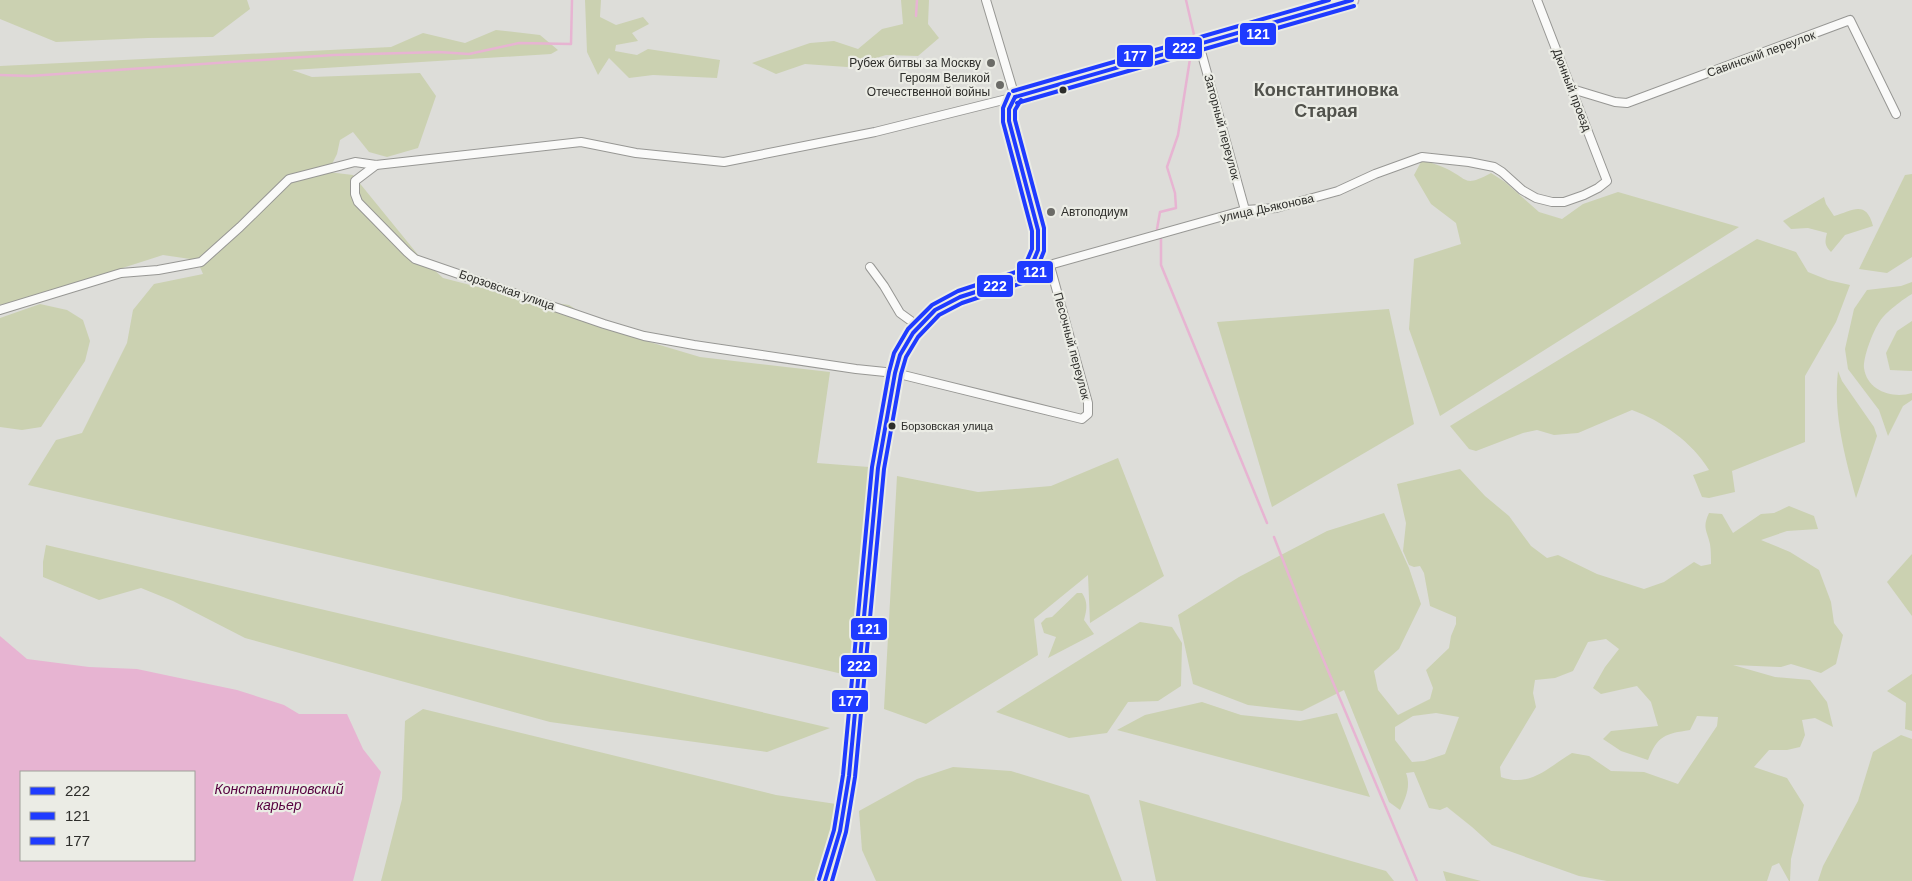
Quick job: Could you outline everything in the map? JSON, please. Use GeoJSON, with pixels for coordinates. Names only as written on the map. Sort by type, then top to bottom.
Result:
{"type":"FeatureCollection","features":[{"type":"Feature","properties":{"kind":"main road"},"geometry":{"type":"LineString","coordinates":[[1028,271],[1037,254],[1039,240],[1009,121],[1009,108],[1015,97],[1352,0]]}},
{"type":"Feature","properties":{"kind":"main road","name":"улица Дьяконова"},"geometry":{"type":"LineString","coordinates":[[825,881],[840,831],[849,776],[878,468],[895,373],[904,348],[918,326],[930,314],[949,301],[1016,279],[1028,271]]}},
{"type":"Feature","properties":{"kind":"street"},"geometry":{"type":"LineString","coordinates":[[0,310],[121,273],[158,270],[201,262],[240,228],[289,179],[355,162],[376,165],[581,142],[636,153],[724,162],[876,132],[1015,97],[986,0]]}},
{"type":"Feature","properties":{"kind":"street","name":"Дюнный проезд"},"geometry":{"type":"LineString","coordinates":[[1537,0],[1607,181]]}},
{"type":"Feature","properties":{"kind":"street","name":"Савинский переулок"},"geometry":{"type":"LineString","coordinates":[[1572,89],[1615,102],[1627,103],[1850,20],[1896,114]]}},
{"type":"Feature","properties":{"kind":"street","name":"Заторный переулок"},"geometry":{"type":"LineString","coordinates":[[1199,44],[1245,210]]}},
{"type":"Feature","properties":{"kind":"street","name":"улица Дьяконова"},"geometry":{"type":"LineString","coordinates":[[1028,271],[1245,210],[1276,208],[1338,191],[1375,174],[1422,158],[1469,162],[1494,167],[1522,190],[1536,198],[1552,202],[1564,202],[1584,195],[1607,181]]}},
{"type":"Feature","properties":{"kind":"street","name":"Борзовская улица"},"geometry":{"type":"LineString","coordinates":[[376,165],[355,181],[355,194],[358,202],[406,252],[416,258],[604,324],[644,336],[856,369],[895,373],[1077,419]]}},
{"type":"Feature","properties":{"kind":"street","name":"Песочный переулок"},"geometry":{"type":"LineString","coordinates":[[1050,266],[1088,403],[1086,416],[1082,419],[1077,419]]}},
{"type":"Feature","properties":{"kind":"street"},"geometry":{"type":"LineString","coordinates":[[870,267],[900,313],[918,326]]}},
{"type":"Feature","properties":{"kind":"green space"},"geometry":{"type":"Polygon","coordinates":[[[0,0],[247,0],[250,9],[213,37],[56,42],[0,19],[0,0]]]}},
{"type":"Feature","properties":{"kind":"green space"},"geometry":{"type":"Polygon","coordinates":[[[585,0],[601,0],[600,17],[616,25],[643,17],[649,24],[632,33],[638,41],[616,45],[615,51],[637,55],[648,49],[720,60],[717,78],[653,75],[629,78],[609,58],[598,75],[587,52],[585,0]]]}},
{"type":"Feature","properties":{"kind":"green space"},"geometry":{"type":"Polygon","coordinates":[[[901,0],[929,0],[928,24],[939,38],[918,56],[886,55],[847,67],[805,64],[776,74],[752,63],[810,43],[834,41],[858,49],[882,29],[903,24],[901,0]]]}},
{"type":"Feature","properties":{"kind":"green space"},"geometry":{"type":"Polygon","coordinates":[[[496,30],[540,35],[558,50],[551,54],[292,70],[312,77],[420,73],[436,96],[418,148],[387,157],[369,152],[353,132],[340,140],[337,154],[328,172],[353,175],[419,256],[443,278],[521,298],[569,305],[606,329],[700,357],[830,372],[817,463],[869,467],[851,676],[28,485],[56,440],[82,433],[127,343],[133,310],[154,284],[203,274],[197,260],[163,255],[26,299],[0,305],[0,66],[391,47],[423,33],[465,43],[496,30]]]}},
{"type":"Feature","properties":{"kind":"green space"},"geometry":{"type":"Polygon","coordinates":[[[1422,160],[1445,168],[1470,181],[1491,173],[1505,182],[1539,212],[1562,219],[1583,204],[1618,192],[1739,227],[1440,416],[1409,329],[1414,259],[1461,244],[1456,223],[1431,204],[1414,175],[1422,160]]]}},
{"type":"Feature","properties":{"kind":"green space"},"geometry":{"type":"Polygon","coordinates":[[[1912,174],[1912,257],[1887,273],[1859,269],[1905,175],[1912,174]]]}},
{"type":"Feature","properties":{"kind":"green space"},"geometry":{"type":"Polygon","coordinates":[[[1824,197],[1834,216],[1852,210],[1862,210],[1866,212],[1873,226],[1845,235],[1831,252],[1826,243],[1827,233],[1808,228],[1791,229],[1783,221],[1824,197]]]}},
{"type":"Feature","properties":{"kind":"green space"},"geometry":{"type":"Polygon","coordinates":[[[1757,239],[1796,252],[1808,272],[1828,280],[1850,285],[1836,322],[1805,376],[1805,442],[1732,471],[1735,492],[1709,498],[1702,497],[1693,475],[1709,470],[1694,450],[1665,426],[1632,410],[1578,433],[1554,435],[1537,430],[1523,433],[1476,451],[1469,449],[1450,426],[1757,239]]]}},
{"type":"Feature","properties":{"kind":"green space"},"geometry":{"type":"Polygon","coordinates":[[[1912,282],[1912,294],[1890,310],[1877,325],[1864,363],[1866,376],[1875,388],[1889,394],[1905,395],[1912,393],[1912,400],[1903,406],[1888,436],[1879,410],[1848,369],[1845,349],[1854,309],[1867,290],[1901,286],[1912,282]]]}},
{"type":"Feature","properties":{"kind":"green space"},"geometry":{"type":"Polygon","coordinates":[[[40,304],[67,310],[83,320],[90,341],[85,361],[41,427],[22,430],[0,427],[0,318],[40,304]]]}},
{"type":"Feature","properties":{"kind":"green space"},"geometry":{"type":"Polygon","coordinates":[[[1389,309],[1414,424],[1272,507],[1217,322],[1389,309]]]}},
{"type":"Feature","properties":{"kind":"green space"},"geometry":{"type":"Polygon","coordinates":[[[1912,321],[1912,371],[1890,370],[1886,353],[1897,331],[1912,321]]]}},
{"type":"Feature","properties":{"kind":"green space"},"geometry":{"type":"Polygon","coordinates":[[[1838,371],[1842,381],[1874,427],[1877,436],[1856,498],[1841,435],[1837,404],[1838,371]]]}},
{"type":"Feature","properties":{"kind":"green space"},"geometry":{"type":"Polygon","coordinates":[[[1118,458],[1164,576],[1090,623],[1088,575],[1034,619],[1038,655],[926,724],[884,709],[897,476],[978,492],[1051,486],[1118,458]]]}},
{"type":"Feature","properties":{"kind":"green space"},"geometry":{"type":"Polygon","coordinates":[[[1460,469],[1485,496],[1509,516],[1531,546],[1547,558],[1558,555],[1597,574],[1644,589],[1664,582],[1694,562],[1701,566],[1711,564],[1710,544],[1705,526],[1709,513],[1722,514],[1733,533],[1761,514],[1774,513],[1789,506],[1814,516],[1818,529],[1787,531],[1761,540],[1790,552],[1819,570],[1831,602],[1834,623],[1843,635],[1836,664],[1821,673],[1791,664],[1781,667],[1733,665],[1775,677],[1810,680],[1827,702],[1833,727],[1815,718],[1802,720],[1805,735],[1800,747],[1787,750],[1769,750],[1754,767],[1787,778],[1804,805],[1791,859],[1790,881],[1779,863],[1772,866],[1767,881],[1607,881],[1579,876],[1492,845],[1447,807],[1440,810],[1429,808],[1414,772],[1406,773],[1408,787],[1400,810],[1389,802],[1344,690],[1302,711],[1248,705],[1193,684],[1178,615],[1239,577],[1327,531],[1384,513],[1409,568],[1421,604],[1399,649],[1374,671],[1378,690],[1398,715],[1430,699],[1433,688],[1426,670],[1449,648],[1456,624],[1456,617],[1430,606],[1424,573],[1420,566],[1414,567],[1409,565],[1403,551],[1406,523],[1397,484],[1460,469]],[[1606,639],[1588,642],[1573,671],[1555,678],[1535,680],[1533,693],[1536,707],[1500,767],[1501,777],[1512,780],[1530,778],[1547,770],[1572,753],[1589,756],[1611,771],[1644,772],[1678,784],[1717,726],[1718,717],[1697,716],[1690,730],[1663,737],[1655,745],[1648,760],[1621,751],[1603,739],[1611,731],[1658,726],[1651,702],[1637,686],[1601,694],[1593,688],[1605,667],[1619,649],[1606,639]],[[1436,713],[1413,716],[1395,727],[1395,740],[1412,762],[1424,761],[1445,754],[1459,717],[1436,713]]]}},
{"type":"Feature","properties":{"kind":"green space"},"geometry":{"type":"Polygon","coordinates":[[[46,545],[830,728],[767,752],[550,722],[245,638],[173,601],[141,588],[99,600],[43,577],[46,545]]]}},
{"type":"Feature","properties":{"kind":"green space"},"geometry":{"type":"Polygon","coordinates":[[[1912,554],[1912,616],[1887,582],[1912,554]]]}},
{"type":"Feature","properties":{"kind":"green space"},"geometry":{"type":"Polygon","coordinates":[[[1077,593],[1082,593],[1085,599],[1084,620],[1094,634],[1048,658],[1056,637],[1044,633],[1041,623],[1046,618],[1052,617],[1077,593]]]}},
{"type":"Feature","properties":{"kind":"green space"},"geometry":{"type":"Polygon","coordinates":[[[1140,622],[1172,627],[1182,643],[1181,686],[1158,701],[1128,702],[1107,733],[1069,738],[996,712],[1140,622]]]}},
{"type":"Feature","properties":{"kind":"green space"},"geometry":{"type":"Polygon","coordinates":[[[1912,674],[1912,731],[1905,729],[1906,703],[1887,691],[1912,674]]]}},
{"type":"Feature","properties":{"kind":"green space"},"geometry":{"type":"Polygon","coordinates":[[[1202,702],[1241,715],[1300,721],[1337,713],[1370,797],[1117,730],[1145,715],[1202,702]]]}},
{"type":"Feature","properties":{"kind":"green space"},"geometry":{"type":"Polygon","coordinates":[[[423,709],[776,795],[836,804],[825,854],[814,881],[381,881],[402,799],[405,721],[423,709]]]}},
{"type":"Feature","properties":{"kind":"green space"},"geometry":{"type":"Polygon","coordinates":[[[1901,735],[1912,739],[1912,881],[1818,881],[1823,866],[1858,801],[1873,752],[1901,735]]]}},
{"type":"Feature","properties":{"kind":"green space"},"geometry":{"type":"Polygon","coordinates":[[[953,767],[1011,771],[1089,795],[1122,881],[876,881],[862,850],[859,811],[917,779],[953,767]]]}},
{"type":"Feature","properties":{"kind":"green space"},"geometry":{"type":"Polygon","coordinates":[[[1139,800],[1386,871],[1394,881],[1156,881],[1139,800]]]}},
{"type":"Feature","properties":{"kind":"green space"},"geometry":{"type":"Polygon","coordinates":[[[1443,871],[1481,881],[1446,881],[1443,871]]]}},
{"type":"Feature","properties":{"kind":"water","name":"Константиновский карьер"},"geometry":{"type":"Polygon","coordinates":[[[0,636],[27,659],[89,667],[137,669],[237,690],[284,705],[299,714],[347,714],[363,749],[381,772],[353,881],[0,881],[0,636]]]}},
{"type":"Feature","properties":{"kind":"waterway"},"geometry":{"type":"LineString","coordinates":[[0,75],[30,76],[333,55],[439,52],[469,54],[519,43],[571,44],[572,0]]}},
{"type":"Feature","properties":{"kind":"waterway"},"geometry":{"type":"LineString","coordinates":[[916,16],[917,0]]}},
{"type":"Feature","properties":{"kind":"waterway"},"geometry":{"type":"LineString","coordinates":[[1186,0],[1195,39]]}},
{"type":"Feature","properties":{"kind":"waterway"},"geometry":{"type":"LineString","coordinates":[[1157,229],[1160,212],[1176,208],[1175,193],[1167,167],[1178,135],[1190,59]]}},
{"type":"Feature","properties":{"kind":"waterway"},"geometry":{"type":"LineString","coordinates":[[1161,239],[1161,265],[1267,523]]}},
{"type":"Feature","properties":{"kind":"waterway"},"geometry":{"type":"LineString","coordinates":[[1274,537],[1302,609],[1417,881]]}},
{"type":"Feature","properties":{"kind":"transit line","name":"177"},"geometry":{"type":"LineString","coordinates":[[1013,91],[1329,0]]}},
{"type":"Feature","properties":{"kind":"transit line","name":"222"},"geometry":{"type":"LineString","coordinates":[[1015,97],[1352,0]]}},
{"type":"Feature","properties":{"kind":"transit line","name":"121"},"geometry":{"type":"LineString","coordinates":[[1017,103],[1354,6]]}},
{"type":"Feature","properties":{"kind":"transit line","name":"177"},"geometry":{"type":"LineString","coordinates":[[819,879],[834,830],[843,775],[872,467],[894,353],[908,329],[932,305],[958,291],[1016,272],[1026,263],[1032,249],[1032,231],[1003,122],[1003,108],[1009,94]]}},
{"type":"Feature","properties":{"kind":"transit line","name":"222"},"geometry":{"type":"LineString","coordinates":[[825,881],[840,831],[849,776],[878,468],[900,355],[913,333],[935,310],[960,297],[1019,278],[1031,267],[1038,250],[1038,230],[1009,121],[1009,109],[1015,97]]}},
{"type":"Feature","properties":{"kind":"transit line","name":"121"},"geometry":{"type":"LineString","coordinates":[[832,881],[846,832],[855,777],[884,469],[901,374],[906,357],[918,337],[939,315],[962,303],[1022,283],[1036,271],[1044,251],[1044,228],[1015,120],[1015,110],[1021,100]]}},
{"type":"Feature","properties":{"kind":"place","name":"Рубеж битвы за Москву"},"geometry":{"type":"Point","coordinates":[991,63]}},
{"type":"Feature","properties":{"kind":"place","name":"Героям Великой Отечественной войны"},"geometry":{"type":"Point","coordinates":[1000,85]}},
{"type":"Feature","properties":{"kind":"place","name":"Автоподиум"},"geometry":{"type":"Point","coordinates":[1051,212]}},
{"type":"Feature","properties":{"kind":"place","name":"Борзовская улица"},"geometry":{"type":"Point","coordinates":[892,426]}},
{"type":"Feature","properties":{"kind":"district","name":"Константиновка Старая"},"geometry":{"type":"Point","coordinates":[1326,100]}}]}
